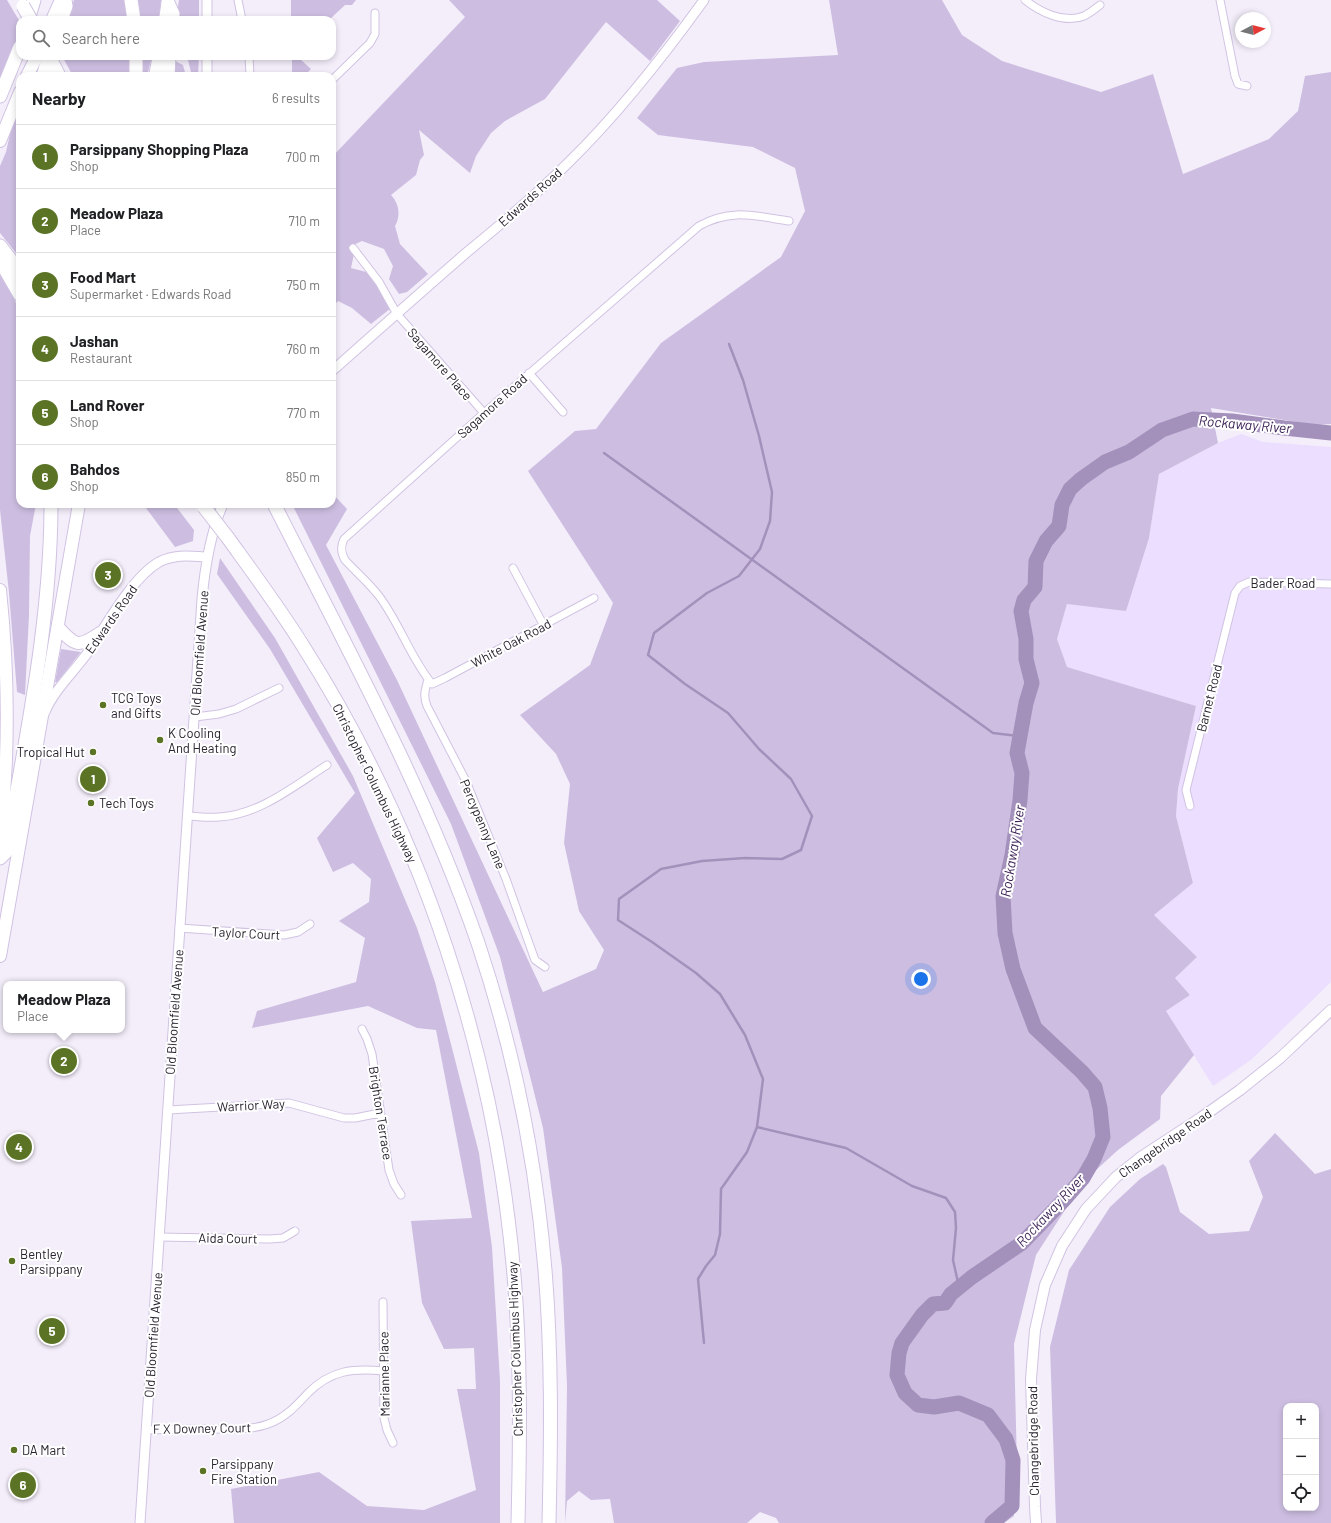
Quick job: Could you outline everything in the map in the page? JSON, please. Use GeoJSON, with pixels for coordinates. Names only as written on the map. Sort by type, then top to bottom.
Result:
{"type":"FeatureCollection","features":[{"type":"Feature","properties":{"kind":"highway"},"geometry":{"type":"LineString","coordinates":[[54,16],[61,0]]}},
{"type":"Feature","properties":{"kind":"highway"},"geometry":{"type":"LineString","coordinates":[[62,16],[66,6],[65,0]]}},
{"type":"Feature","properties":{"kind":"highway"},"geometry":{"type":"LineString","coordinates":[[131,0],[133,16]]}},
{"type":"Feature","properties":{"kind":"highway"},"geometry":{"type":"LineString","coordinates":[[26,2],[29,16]]}},
{"type":"Feature","properties":{"kind":"highway"},"geometry":{"type":"LineString","coordinates":[[166,16],[168,2]]}},
{"type":"Feature","properties":{"kind":"highway"},"geometry":{"type":"LineString","coordinates":[[168,2],[173,16]]}},
{"type":"Feature","properties":{"kind":"highway"},"geometry":{"type":"LineString","coordinates":[[0,96],[16,57]]}},
{"type":"Feature","properties":{"kind":"highway"},"geometry":{"type":"LineString","coordinates":[[29,72],[35,60]]}},
{"type":"Feature","properties":{"kind":"highway"},"geometry":{"type":"LineString","coordinates":[[44,72],[48,60]]}},
{"type":"Feature","properties":{"kind":"highway"},"geometry":{"type":"LineString","coordinates":[[51,60],[57,72]]}},
{"type":"Feature","properties":{"kind":"highway"},"geometry":{"type":"LineString","coordinates":[[136,60],[136,72]]}},
{"type":"Feature","properties":{"kind":"highway"},"geometry":{"type":"LineString","coordinates":[[156,72],[158,60]]}},
{"type":"Feature","properties":{"kind":"highway"},"geometry":{"type":"LineString","coordinates":[[168,72],[169,60]]}},
{"type":"Feature","properties":{"kind":"highway"},"geometry":{"type":"LineString","coordinates":[[0,141],[16,102]]}},
{"type":"Feature","properties":{"kind":"highway"},"geometry":{"type":"LineString","coordinates":[[0,246],[16,267]]}},
{"type":"Feature","properties":{"kind":"highway"},"geometry":{"type":"LineString","coordinates":[[0,258],[16,288]]}},
{"type":"Feature","properties":{"kind":"highway"},"geometry":{"type":"LineString","coordinates":[[0,858],[6,852],[42,632],[50,554],[51,508]]}},
{"type":"Feature","properties":{"kind":"highway"},"geometry":{"type":"LineString","coordinates":[[0,956],[79,508]]}},
{"type":"Feature","properties":{"kind":"highway","name":"Christopher Columbus Highway"},"geometry":{"type":"LineString","coordinates":[[204,508],[228,538],[273,600],[340,708],[406,842],[448,954],[466,1011],[494,1126],[512,1258],[516,1304],[518,1364],[518,1523]]}},
{"type":"Feature","properties":{"kind":"highway"},"geometry":{"type":"LineString","coordinates":[[276,508],[370,693],[435,830],[478,944],[504,1032],[518,1090],[530,1151],[539,1211],[545,1271],[549,1363],[549,1523]]}},
{"type":"Feature","properties":{"kind":"highway"},"geometry":{"type":"LineString","coordinates":[[0,590],[4,622],[7,716],[6,760],[0,837]]}},
{"type":"Feature","properties":{"kind":"highway"},"geometry":{"type":"LineString","coordinates":[[58,627],[67,638],[76,643],[86,642],[100,633]]}},
{"type":"Feature","properties":{"kind":"main road","name":"Changebridge Road"},"geometry":{"type":"LineString","coordinates":[[1036,1523],[1034,1507],[1032,1357],[1035,1330],[1042,1296],[1052,1266],[1062,1246],[1086,1209],[1116,1177],[1141,1157],[1240,1090],[1280,1058],[1331,1010]]}},
{"type":"Feature","properties":{"kind":"street"},"geometry":{"type":"LineString","coordinates":[[207,0],[207,16]]}},
{"type":"Feature","properties":{"kind":"street"},"geometry":{"type":"LineString","coordinates":[[238,0],[241,16]]}},
{"type":"Feature","properties":{"kind":"street","name":"Edwards Road"},"geometry":{"type":"LineString","coordinates":[[336,367],[516,211],[579,152],[640,85],[704,0]]}},
{"type":"Feature","properties":{"kind":"street"},"geometry":{"type":"LineString","coordinates":[[1025,0],[1041,11],[1062,18],[1084,16],[1100,5]]}},
{"type":"Feature","properties":{"kind":"street"},"geometry":{"type":"LineString","coordinates":[[1220,0],[1235,76],[1238,84],[1247,86]]}},
{"type":"Feature","properties":{"kind":"street"},"geometry":{"type":"LineString","coordinates":[[336,76],[370,43],[375,34],[375,13]]}},
{"type":"Feature","properties":{"kind":"street"},"geometry":{"type":"LineString","coordinates":[[207,60],[207,72]]}},
{"type":"Feature","properties":{"kind":"street"},"geometry":{"type":"LineString","coordinates":[[249,60],[250,72]]}},
{"type":"Feature","properties":{"kind":"street","name":"Sagamore Road"},"geometry":{"type":"LineString","coordinates":[[428,680],[421,670],[391,614],[378,596],[342,555],[342,544],[344,540],[484,413],[699,226],[714,219],[735,214],[789,221]]}},
{"type":"Feature","properties":{"kind":"street","name":"Sagamore Place"},"geometry":{"type":"LineString","coordinates":[[353,248],[379,282],[397,314],[484,413]]}},
{"type":"Feature","properties":{"kind":"street"},"geometry":{"type":"LineString","coordinates":[[530,373],[563,412]]}},
{"type":"Feature","properties":{"kind":"street","name":"Old Bloomfield Avenue"},"geometry":{"type":"LineString","coordinates":[[140,1523],[202,599],[207,557],[212,536],[222,508]]}},
{"type":"Feature","properties":{"kind":"street","name":"Edwards Road"},"geometry":{"type":"LineString","coordinates":[[41,722],[52,698],[91,648],[123,600],[148,570],[158,563],[173,556],[186,555],[207,557]]}},
{"type":"Feature","properties":{"kind":"street"},"geometry":{"type":"LineString","coordinates":[[513,568],[544,626]]}},
{"type":"Feature","properties":{"kind":"street","name":"Bader Road"},"geometry":{"type":"LineString","coordinates":[[1237,590],[1240,586],[1249,582],[1331,584]]}},
{"type":"Feature","properties":{"kind":"street","name":"Barnet Road"},"geometry":{"type":"LineString","coordinates":[[1190,806],[1186,790],[1237,590]]}},
{"type":"Feature","properties":{"kind":"street","name":"White Oak Road"},"geometry":{"type":"LineString","coordinates":[[428,680],[432,684],[446,678],[594,598]]}},
{"type":"Feature","properties":{"kind":"street","name":"Percypenny Lane"},"geometry":{"type":"LineString","coordinates":[[428,680],[424,692],[424,698],[466,781],[506,879],[535,960],[545,968]]}},
{"type":"Feature","properties":{"kind":"street"},"geometry":{"type":"LineString","coordinates":[[195,717],[219,714],[236,709],[279,688]]}},
{"type":"Feature","properties":{"kind":"street"},"geometry":{"type":"LineString","coordinates":[[0,753],[7,716]]}},
{"type":"Feature","properties":{"kind":"street"},"geometry":{"type":"LineString","coordinates":[[188,816],[220,817],[251,810],[266,803],[327,765]]}},
{"type":"Feature","properties":{"kind":"street","name":"Taylor Court"},"geometry":{"type":"LineString","coordinates":[[179,928],[284,935],[298,932],[310,924]]}},
{"type":"Feature","properties":{"kind":"street","name":"Brighton Terrace"},"geometry":{"type":"LineString","coordinates":[[362,1029],[372,1054],[389,1170],[394,1184],[401,1195]]}},
{"type":"Feature","properties":{"kind":"street","name":"Warrior Way"},"geometry":{"type":"LineString","coordinates":[[168,1110],[289,1103],[344,1118],[355,1118],[380,1113]]}},
{"type":"Feature","properties":{"kind":"street","name":"Aida Court"},"geometry":{"type":"LineString","coordinates":[[159,1237],[270,1239],[284,1238],[294,1231]]}},
{"type":"Feature","properties":{"kind":"street","name":"Marianne Place"},"geometry":{"type":"LineString","coordinates":[[383,1302],[384,1418],[387,1430],[393,1443]]}},
{"type":"Feature","properties":{"kind":"street","name":"F X Downey Court"},"geometry":{"type":"LineString","coordinates":[[147,1430],[257,1427],[276,1421],[288,1414],[310,1392],[330,1377],[351,1370],[362,1369],[384,1371]]}},
{"type":"Feature","properties":{"kind":"shaded area"},"geometry":{"type":"Polygon","coordinates":[[[0,0],[7,0],[16,16],[16,46],[0,83],[0,0]]]}},
{"type":"Feature","properties":{"kind":"shaded area"},"geometry":{"type":"Polygon","coordinates":[[[74,0],[124,0],[127,16],[68,16],[74,0]]]}},
{"type":"Feature","properties":{"kind":"shaded area"},"geometry":{"type":"Polygon","coordinates":[[[136,0],[162,0],[160,16],[138,16],[136,0]]]}},
{"type":"Feature","properties":{"kind":"shaded area"},"geometry":{"type":"Polygon","coordinates":[[[179,0],[199,0],[199,16],[177,16],[179,0]]]}},
{"type":"Feature","properties":{"kind":"shaded area"},"geometry":{"type":"Polygon","coordinates":[[[291,0],[356,0],[352,5],[345,5],[333,16],[291,16],[291,0]]]}},
{"type":"Feature","properties":{"kind":"shaded area"},"geometry":{"type":"Polygon","coordinates":[[[449,0],[657,0],[680,21],[650,61],[606,22],[545,99],[505,121],[491,133],[476,156],[470,173],[419,130],[424,155],[420,160],[416,175],[391,195],[396,202],[398,210],[398,218],[395,226],[400,244],[428,274],[407,292],[399,294],[389,279],[393,266],[384,249],[362,241],[351,246],[354,254],[351,268],[374,274],[391,308],[371,324],[352,308],[338,301],[336,303],[336,153],[465,17],[449,0]]]}},
{"type":"Feature","properties":{"kind":"shaded area"},"geometry":{"type":"Polygon","coordinates":[[[829,0],[942,0],[962,35],[1002,61],[1101,92],[1153,74],[1183,174],[1269,139],[1298,111],[1305,76],[1331,72],[1331,424],[1315,425],[1211,408],[1218,443],[1159,474],[1149,538],[1126,611],[1067,604],[1057,639],[1067,667],[1196,706],[1178,789],[1176,816],[1193,883],[1154,915],[1197,957],[1175,978],[1190,995],[1166,1011],[1194,1055],[1161,1096],[1160,1119],[1118,1150],[1083,1182],[1036,1255],[1014,1344],[1018,1508],[1014,1503],[1014,1516],[1004,1523],[779,1523],[776,1518],[760,1512],[747,1523],[614,1523],[610,1499],[591,1500],[579,1491],[567,1501],[565,1523],[567,1386],[562,1268],[543,1128],[500,957],[451,824],[294,508],[336,508],[336,497],[347,509],[326,545],[397,680],[543,992],[596,969],[604,950],[579,911],[564,843],[570,784],[556,754],[520,715],[590,665],[613,603],[528,471],[575,431],[596,429],[661,343],[781,257],[805,211],[795,168],[753,147],[658,135],[637,118],[677,68],[704,62],[838,55],[829,0]]]}},
{"type":"Feature","properties":{"kind":"shaded area"},"geometry":{"type":"Polygon","coordinates":[[[64,60],[131,60],[130,72],[71,72],[64,60]]]}},
{"type":"Feature","properties":{"kind":"shaded area"},"geometry":{"type":"Polygon","coordinates":[[[140,60],[151,60],[148,72],[141,72],[140,60]]]}},
{"type":"Feature","properties":{"kind":"shaded area"},"geometry":{"type":"Polygon","coordinates":[[[188,60],[199,60],[198,72],[191,72],[188,60]]]}},
{"type":"Feature","properties":{"kind":"shaded area"},"geometry":{"type":"Polygon","coordinates":[[[292,60],[301,60],[311,69],[308,72],[292,72],[292,60]]]}},
{"type":"Feature","properties":{"kind":"shaded area"},"geometry":{"type":"Polygon","coordinates":[[[175,61],[183,65],[185,72],[175,72],[175,61]]]}},
{"type":"Feature","properties":{"kind":"shaded area"},"geometry":{"type":"Polygon","coordinates":[[[16,117],[16,253],[0,233],[0,166],[6,152],[16,117]]]}},
{"type":"Feature","properties":{"kind":"shaded area"},"geometry":{"type":"Polygon","coordinates":[[[0,272],[16,303],[16,508],[35,508],[30,536],[29,615],[25,695],[17,692],[9,593],[0,510],[0,272]]]}},
{"type":"Feature","properties":{"kind":"shaded area"},"geometry":{"type":"Polygon","coordinates":[[[1241,434],[1263,442],[1331,447],[1331,982],[1251,1060],[1213,1086],[1166,1011],[1190,995],[1175,978],[1197,957],[1154,915],[1193,883],[1176,816],[1178,789],[1196,706],[1066,667],[1057,639],[1067,604],[1149,538],[1159,474],[1218,443],[1241,434]]]}},
{"type":"Feature","properties":{"kind":"shaded area"},"geometry":{"type":"Polygon","coordinates":[[[146,508],[177,508],[194,530],[193,541],[175,547],[146,508]]]}},
{"type":"Feature","properties":{"kind":"shaded area"},"geometry":{"type":"Polygon","coordinates":[[[220,558],[275,638],[353,776],[417,928],[435,982],[479,1153],[492,1247],[500,1381],[500,1523],[234,1523],[231,1489],[319,1472],[367,1506],[424,1510],[476,1490],[457,1389],[476,1389],[474,1348],[444,1349],[422,1303],[411,1221],[472,1218],[436,1030],[417,1028],[368,1006],[252,1028],[257,1011],[356,982],[365,938],[339,921],[369,902],[371,879],[353,863],[333,872],[317,838],[355,793],[270,649],[217,574],[220,558]]]}},
{"type":"Feature","properties":{"kind":"shaded area"},"geometry":{"type":"Polygon","coordinates":[[[61,649],[81,652],[57,682],[55,682],[61,649]]]}},
{"type":"Feature","properties":{"kind":"shaded area"},"geometry":{"type":"Polygon","coordinates":[[[1275,1133],[1315,1174],[1331,1169],[1331,1523],[1056,1523],[1050,1347],[1069,1270],[1110,1207],[1140,1179],[1163,1164],[1166,1167],[1180,1212],[1209,1234],[1249,1231],[1263,1197],[1249,1161],[1275,1133]]]}},
{"type":"Feature","properties":{"kind":"waterway"},"geometry":{"type":"LineString","coordinates":[[704,1343],[698,1279],[715,1255],[720,1234],[721,1189],[747,1152],[757,1127],[763,1079],[745,1035],[720,994],[696,973],[618,920],[619,899],[661,869],[702,861],[745,858],[782,859],[801,850],[812,816],[791,779],[759,749],[728,713],[685,684],[648,655],[654,633],[707,593],[739,576],[760,549],[770,521],[772,492],[759,436],[743,380],[729,344]]}},
{"type":"Feature","properties":{"kind":"waterway","name":"Rockaway River"},"geometry":{"type":"LineString","coordinates":[[992,1523],[1012,1506],[1013,1460],[1006,1439],[988,1415],[959,1403],[934,1407],[918,1405],[905,1393],[897,1375],[899,1353],[902,1343],[922,1315],[933,1304],[945,1303],[951,1294],[972,1277],[1022,1243],[1083,1178],[1094,1159],[1103,1137],[1100,1108],[1095,1087],[1082,1072],[1035,1028],[1013,969],[1005,933],[1003,896],[1012,855],[1020,800],[1022,773],[1017,753],[1026,703],[1032,683],[1026,659],[1026,639],[1021,611],[1024,600],[1035,587],[1036,561],[1046,541],[1059,526],[1062,505],[1070,489],[1105,462],[1129,452],[1162,430],[1193,419],[1232,421],[1331,433]]}},
{"type":"Feature","properties":{"kind":"waterway"},"geometry":{"type":"LineString","coordinates":[[604,453],[993,733],[1019,736]]}},
{"type":"Feature","properties":{"kind":"waterway"},"geometry":{"type":"LineString","coordinates":[[757,1127],[846,1148],[912,1186],[946,1198],[955,1212],[956,1228],[953,1260],[959,1287]]}},
{"type":"Feature","properties":{"kind":"place","name":"Food Mart"},"geometry":{"type":"Point","coordinates":[108,575]}},
{"type":"Feature","properties":{"kind":"place","name":"TCG Toys and Gifts"},"geometry":{"type":"Point","coordinates":[103,705]}},
{"type":"Feature","properties":{"kind":"place","name":"K Cooling And Heating"},"geometry":{"type":"Point","coordinates":[160,740]}},
{"type":"Feature","properties":{"kind":"place","name":"Tropical Hut"},"geometry":{"type":"Point","coordinates":[93,752]}},
{"type":"Feature","properties":{"kind":"place","name":"Parsippany Shopping Plaza"},"geometry":{"type":"Point","coordinates":[93,779]}},
{"type":"Feature","properties":{"kind":"place","name":"Tech Toys"},"geometry":{"type":"Point","coordinates":[91,803]}},
{"type":"Feature","properties":{"kind":"place","name":"Meadow Plaza"},"geometry":{"type":"Point","coordinates":[64,1061]}},
{"type":"Feature","properties":{"kind":"place","name":"Jashan"},"geometry":{"type":"Point","coordinates":[19,1147]}},
{"type":"Feature","properties":{"kind":"place","name":"Bentley Parsippany"},"geometry":{"type":"Point","coordinates":[12,1261]}},
{"type":"Feature","properties":{"kind":"place","name":"Land Rover"},"geometry":{"type":"Point","coordinates":[52,1331]}},
{"type":"Feature","properties":{"kind":"place","name":"DA Mart"},"geometry":{"type":"Point","coordinates":[14,1450]}},
{"type":"Feature","properties":{"kind":"place","name":"Parsippany Fire Station"},"geometry":{"type":"Point","coordinates":[203,1471]}},
{"type":"Feature","properties":{"kind":"place","name":"Bahdos"},"geometry":{"type":"Point","coordinates":[23,1485]}}]}
